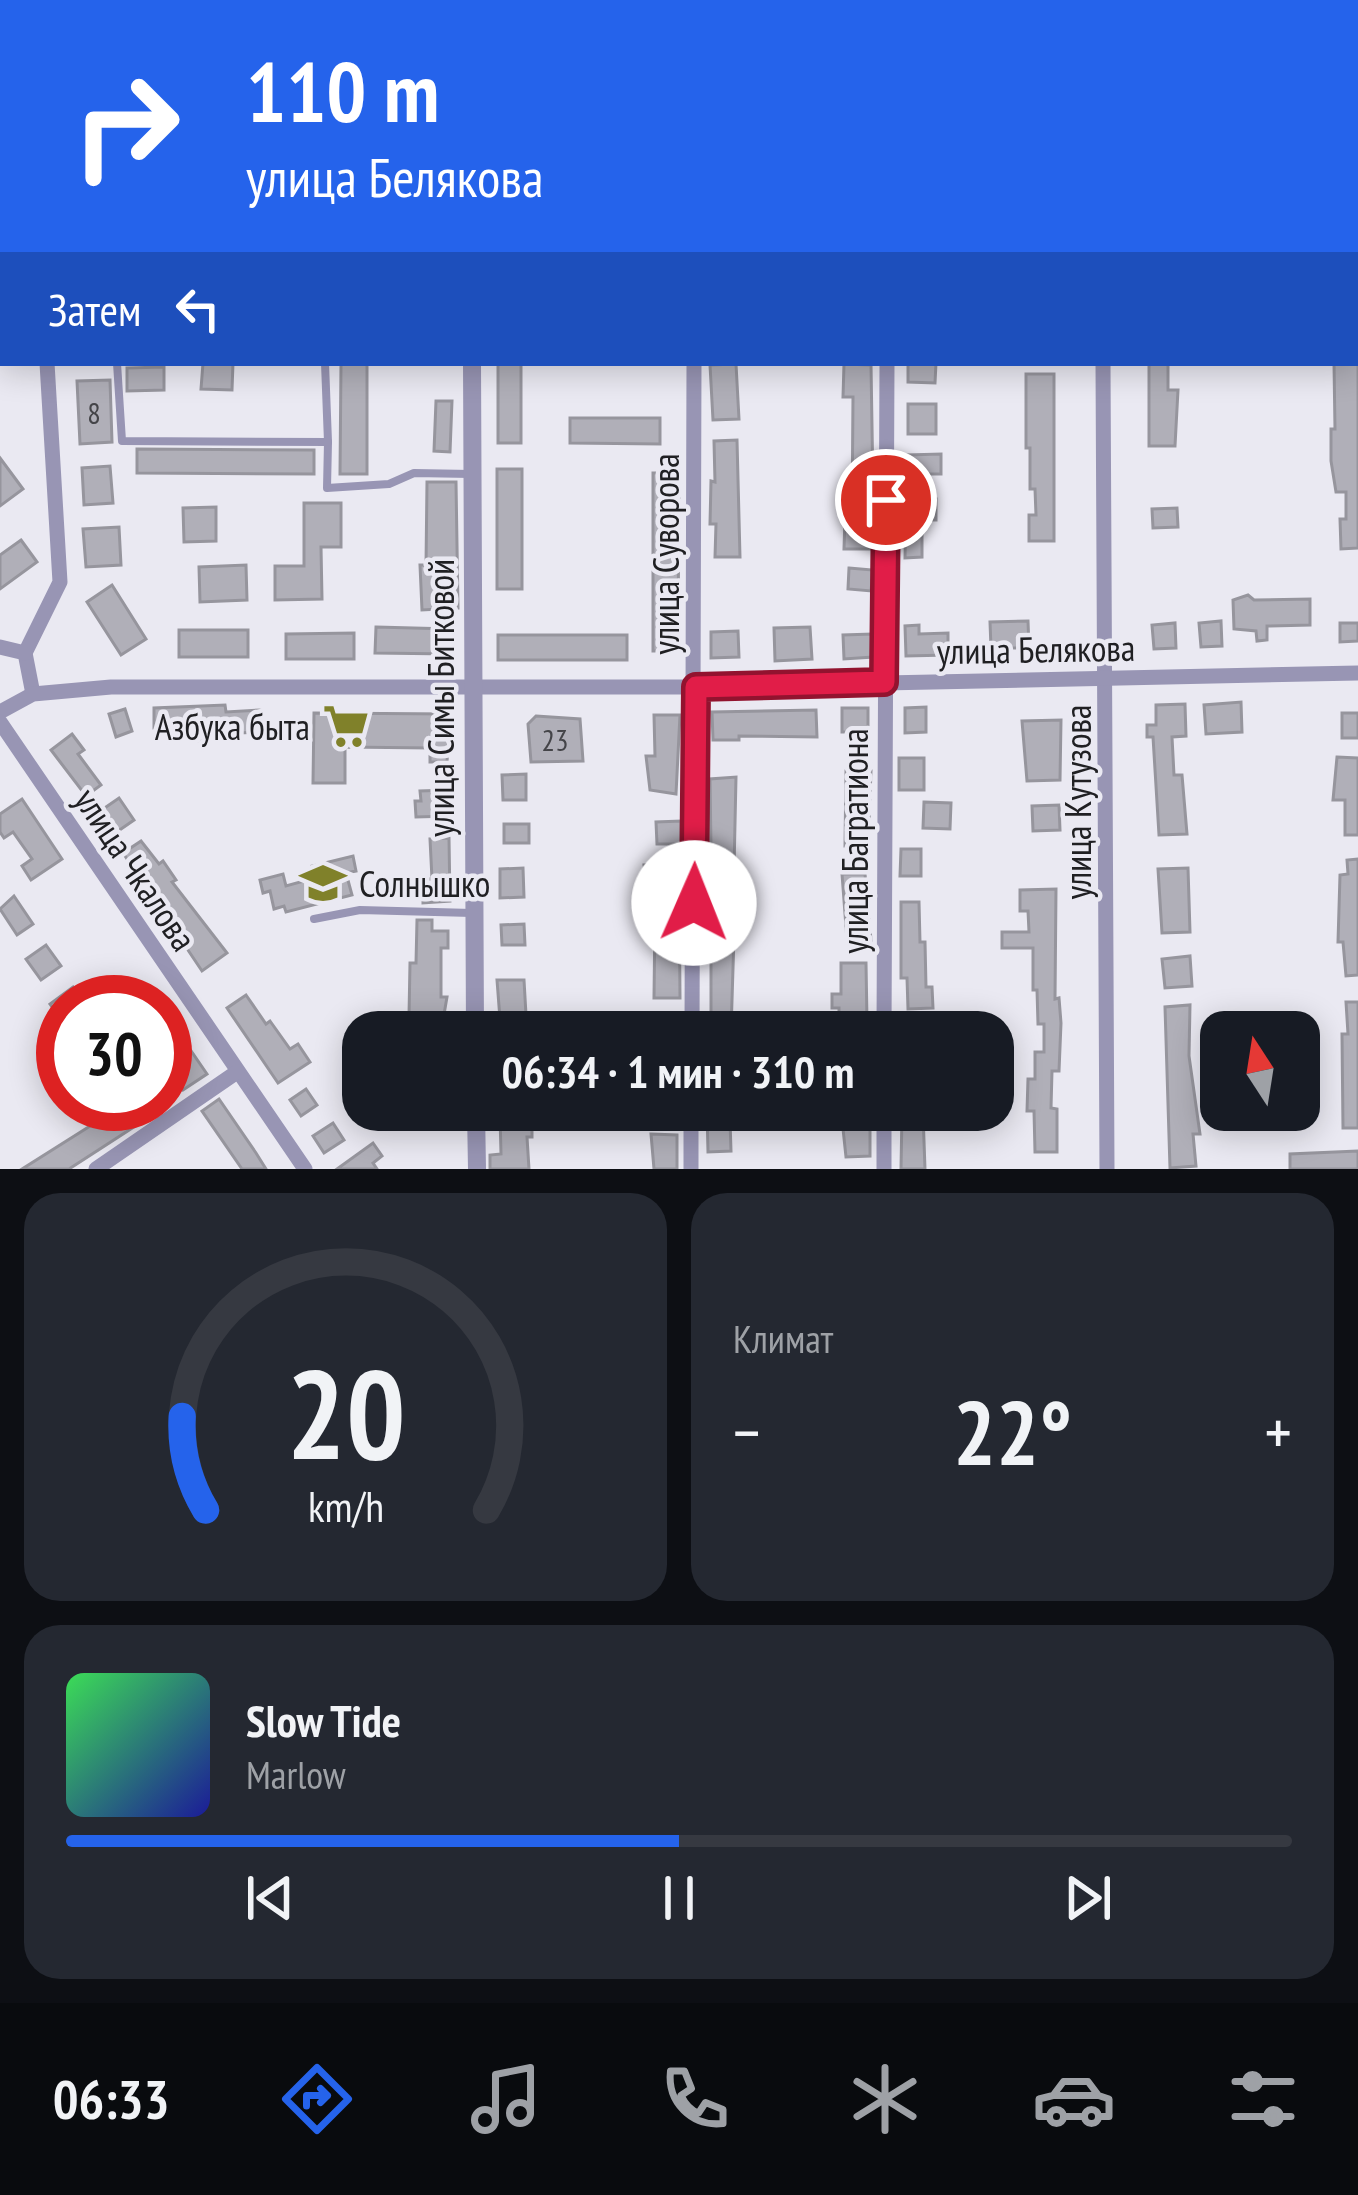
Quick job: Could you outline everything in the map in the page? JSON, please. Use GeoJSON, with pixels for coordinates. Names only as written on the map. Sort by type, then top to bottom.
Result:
{"type":"FeatureCollection","features":[{"type":"Feature","properties":{"kind":"street"},"geometry":{"type":"LineString","coordinates":[[33,694],[25,653],[60,582],[47,366]]}},
{"type":"Feature","properties":{"kind":"street","name":"улица Симы Битковой"},"geometry":{"type":"LineString","coordinates":[[472,366],[475,1011]]}},
{"type":"Feature","properties":{"kind":"street","name":"улица Суворова"},"geometry":{"type":"LineString","coordinates":[[692,1011],[694,366]]}},
{"type":"Feature","properties":{"kind":"street","name":"улица Багратиона"},"geometry":{"type":"LineString","coordinates":[[884,1011],[887,366]]}},
{"type":"Feature","properties":{"kind":"street","name":"улица Кутузова"},"geometry":{"type":"LineString","coordinates":[[1103,366],[1108,1169]]}},
{"type":"Feature","properties":{"kind":"street"},"geometry":{"type":"LineString","coordinates":[[0,647],[25,653]]}},
{"type":"Feature","properties":{"kind":"street","name":"улица Белякова"},"geometry":{"type":"LineString","coordinates":[[0,712],[33,694],[94,688],[696,687],[1358,674]]}},
{"type":"Feature","properties":{"kind":"street","name":"улица Чкалова"},"geometry":{"type":"LineString","coordinates":[[0,722],[305,1169]]}},
{"type":"Feature","properties":{"kind":"street"},"geometry":{"type":"LineString","coordinates":[[96,1169],[237,1072]]}},
{"type":"Feature","properties":{"kind":"street"},"geometry":{"type":"LineString","coordinates":[[476,1131],[477,1169]]}},
{"type":"Feature","properties":{"kind":"street"},"geometry":{"type":"LineString","coordinates":[[691,1131],[691,1169]]}},
{"type":"Feature","properties":{"kind":"street"},"geometry":{"type":"LineString","coordinates":[[884,1131],[884,1169]]}},
{"type":"Feature","properties":{"kind":"lane"},"geometry":{"type":"LineString","coordinates":[[117,366],[122,441],[328,442]]}},
{"type":"Feature","properties":{"kind":"lane"},"geometry":{"type":"LineString","coordinates":[[325,366],[327,488],[388,484],[414,472],[471,474]]}},
{"type":"Feature","properties":{"kind":"lane"},"geometry":{"type":"LineString","coordinates":[[314,919],[361,910],[474,913]]}},
{"type":"Feature","properties":{"kind":"building"},"geometry":{"type":"Polygon","coordinates":[[[203,366],[233,366],[232,390],[201,389],[203,366]]]}},
{"type":"Feature","properties":{"kind":"building"},"geometry":{"type":"Polygon","coordinates":[[[341,366],[367,366],[367,474],[340,474],[341,366]]]}},
{"type":"Feature","properties":{"kind":"building"},"geometry":{"type":"Polygon","coordinates":[[[498,366],[521,366],[521,443],[498,443],[498,366]]]}},
{"type":"Feature","properties":{"kind":"building"},"geometry":{"type":"Polygon","coordinates":[[[710,366],[736,366],[739,419],[713,420],[710,366]]]}},
{"type":"Feature","properties":{"kind":"building"},"geometry":{"type":"Polygon","coordinates":[[[844,366],[871,366],[874,549],[844,549],[845,518],[852,518],[853,397],[843,397],[844,366]]]}},
{"type":"Feature","properties":{"kind":"building"},"geometry":{"type":"Polygon","coordinates":[[[908,366],[936,366],[935,383],[908,382],[908,366]]]}},
{"type":"Feature","properties":{"kind":"building"},"geometry":{"type":"Polygon","coordinates":[[[1149,366],[1168,366],[1168,390],[1178,390],[1175,446],[1149,446],[1149,366]]]}},
{"type":"Feature","properties":{"kind":"building"},"geometry":{"type":"Polygon","coordinates":[[[1334,366],[1358,366],[1358,548],[1341,549],[1340,519],[1346,519],[1346,492],[1336,492],[1331,461],[1331,429],[1335,429],[1334,366]]]}},
{"type":"Feature","properties":{"kind":"building"},"geometry":{"type":"Polygon","coordinates":[[[164,367],[164,390],[127,391],[127,368],[164,367]]]}},
{"type":"Feature","properties":{"kind":"building"},"geometry":{"type":"Polygon","coordinates":[[[1026,374],[1054,374],[1054,541],[1029,541],[1029,515],[1036,515],[1035,489],[1030,489],[1030,448],[1026,448],[1026,374]]]}},
{"type":"Feature","properties":{"kind":"building"},"geometry":{"type":"Polygon","coordinates":[[[110,380],[112,442],[80,444],[77,381],[110,380]]]}},
{"type":"Feature","properties":{"kind":"building"},"geometry":{"type":"Polygon","coordinates":[[[436,401],[452,401],[450,452],[434,451],[436,401]]]}},
{"type":"Feature","properties":{"kind":"building"},"geometry":{"type":"Polygon","coordinates":[[[908,404],[936,404],[936,434],[908,434],[908,404]]]}},
{"type":"Feature","properties":{"kind":"building"},"geometry":{"type":"Polygon","coordinates":[[[570,418],[660,418],[660,444],[570,443],[570,418]]]}},
{"type":"Feature","properties":{"kind":"building"},"geometry":{"type":"Polygon","coordinates":[[[737,440],[740,557],[715,557],[716,524],[710,524],[714,441],[737,440]]]}},
{"type":"Feature","properties":{"kind":"building"},"geometry":{"type":"Polygon","coordinates":[[[137,449],[314,450],[314,474],[137,473],[137,449]]]}},
{"type":"Feature","properties":{"kind":"building"},"geometry":{"type":"Polygon","coordinates":[[[941,454],[941,474],[907,474],[907,455],[941,454]]]}},
{"type":"Feature","properties":{"kind":"building"},"geometry":{"type":"Polygon","coordinates":[[[0,458],[23,489],[0,506],[0,458]]]}},
{"type":"Feature","properties":{"kind":"building"},"geometry":{"type":"Polygon","coordinates":[[[110,466],[113,503],[84,505],[82,468],[110,466]]]}},
{"type":"Feature","properties":{"kind":"building"},"geometry":{"type":"Polygon","coordinates":[[[497,469],[522,469],[522,589],[497,589],[497,469]]]}},
{"type":"Feature","properties":{"kind":"building"},"geometry":{"type":"Polygon","coordinates":[[[653,473],[679,473],[678,651],[653,651],[653,473]]]}},
{"type":"Feature","properties":{"kind":"building"},"geometry":{"type":"Polygon","coordinates":[[[427,482],[456,482],[458,608],[422,610],[420,565],[426,565],[427,482]]]}},
{"type":"Feature","properties":{"kind":"building"},"geometry":{"type":"Polygon","coordinates":[[[906,499],[936,499],[936,520],[922,520],[922,557],[905,558],[906,499]]]}},
{"type":"Feature","properties":{"kind":"building"},"geometry":{"type":"Polygon","coordinates":[[[304,503],[341,503],[341,547],[321,547],[322,599],[275,600],[275,566],[304,566],[304,503]]]}},
{"type":"Feature","properties":{"kind":"building"},"geometry":{"type":"Polygon","coordinates":[[[216,507],[216,541],[184,542],[183,508],[216,507]]]}},
{"type":"Feature","properties":{"kind":"building"},"geometry":{"type":"Polygon","coordinates":[[[1177,508],[1178,527],[1153,528],[1152,509],[1177,508]]]}},
{"type":"Feature","properties":{"kind":"building"},"geometry":{"type":"Polygon","coordinates":[[[119,527],[121,565],[86,567],[83,529],[119,527]]]}},
{"type":"Feature","properties":{"kind":"building"},"geometry":{"type":"Polygon","coordinates":[[[21,540],[37,562],[0,589],[0,555],[21,540]]]}},
{"type":"Feature","properties":{"kind":"building"},"geometry":{"type":"Polygon","coordinates":[[[246,565],[247,600],[200,602],[199,567],[246,565]]]}},
{"type":"Feature","properties":{"kind":"building"},"geometry":{"type":"Polygon","coordinates":[[[849,568],[873,570],[871,591],[848,589],[849,568]]]}},
{"type":"Feature","properties":{"kind":"building"},"geometry":{"type":"Polygon","coordinates":[[[112,585],[146,639],[121,655],[87,602],[112,585]]]}},
{"type":"Feature","properties":{"kind":"building"},"geometry":{"type":"Polygon","coordinates":[[[1248,595],[1254,600],[1310,599],[1310,625],[1267,626],[1267,640],[1257,641],[1256,631],[1234,629],[1233,600],[1248,595]]]}},
{"type":"Feature","properties":{"kind":"building"},"geometry":{"type":"Polygon","coordinates":[[[1028,621],[1029,648],[991,648],[990,622],[1028,621]]]}},
{"type":"Feature","properties":{"kind":"building"},"geometry":{"type":"Polygon","coordinates":[[[1221,621],[1222,646],[1201,647],[1199,623],[1221,621]]]}},
{"type":"Feature","properties":{"kind":"building"},"geometry":{"type":"Polygon","coordinates":[[[1175,623],[1176,648],[1154,649],[1152,625],[1175,623]]]}},
{"type":"Feature","properties":{"kind":"building"},"geometry":{"type":"Polygon","coordinates":[[[1340,623],[1358,623],[1358,641],[1340,642],[1340,623]]]}},
{"type":"Feature","properties":{"kind":"building"},"geometry":{"type":"Polygon","coordinates":[[[919,625],[919,634],[948,633],[948,655],[906,656],[905,626],[919,625]]]}},
{"type":"Feature","properties":{"kind":"building"},"geometry":{"type":"Polygon","coordinates":[[[376,627],[450,629],[450,654],[375,653],[376,627]]]}},
{"type":"Feature","properties":{"kind":"building"},"geometry":{"type":"Polygon","coordinates":[[[810,627],[812,659],[775,661],[774,628],[810,627]]]}},
{"type":"Feature","properties":{"kind":"building"},"geometry":{"type":"Polygon","coordinates":[[[179,630],[248,630],[248,657],[179,657],[179,630]]]}},
{"type":"Feature","properties":{"kind":"building"},"geometry":{"type":"Polygon","coordinates":[[[738,631],[739,657],[711,658],[711,632],[738,631]]]}},
{"type":"Feature","properties":{"kind":"building"},"geometry":{"type":"Polygon","coordinates":[[[354,633],[354,659],[286,659],[286,634],[354,633]]]}},
{"type":"Feature","properties":{"kind":"building"},"geometry":{"type":"Polygon","coordinates":[[[872,634],[873,657],[844,659],[843,635],[872,634]]]}},
{"type":"Feature","properties":{"kind":"building"},"geometry":{"type":"Polygon","coordinates":[[[498,635],[627,635],[627,660],[498,660],[498,635]]]}},
{"type":"Feature","properties":{"kind":"building"},"geometry":{"type":"Polygon","coordinates":[[[1241,702],[1242,732],[1206,734],[1204,705],[1241,702]]]}},
{"type":"Feature","properties":{"kind":"building"},"geometry":{"type":"Polygon","coordinates":[[[1185,704],[1186,736],[1172,737],[1174,775],[1182,775],[1187,834],[1159,835],[1153,737],[1147,737],[1147,725],[1156,725],[1156,705],[1185,704]]]}},
{"type":"Feature","properties":{"kind":"building"},"geometry":{"type":"Polygon","coordinates":[[[225,705],[226,712],[260,710],[261,732],[216,734],[216,740],[196,741],[196,728],[154,728],[154,708],[225,705]]]}},
{"type":"Feature","properties":{"kind":"building"},"geometry":{"type":"Polygon","coordinates":[[[926,707],[926,732],[905,733],[905,708],[926,707]]]}},
{"type":"Feature","properties":{"kind":"building"},"geometry":{"type":"Polygon","coordinates":[[[842,708],[868,708],[868,732],[842,732],[842,708]]]}},
{"type":"Feature","properties":{"kind":"building"},"geometry":{"type":"Polygon","coordinates":[[[125,709],[132,731],[116,737],[109,714],[125,709]]]}},
{"type":"Feature","properties":{"kind":"building"},"geometry":{"type":"Polygon","coordinates":[[[816,710],[817,737],[713,740],[712,712],[816,710]]]}},
{"type":"Feature","properties":{"kind":"building"},"geometry":{"type":"Polygon","coordinates":[[[314,713],[450,714],[447,762],[430,762],[430,748],[345,747],[345,783],[313,783],[314,713]]]}},
{"type":"Feature","properties":{"kind":"building"},"geometry":{"type":"Polygon","coordinates":[[[1342,713],[1358,713],[1358,738],[1342,738],[1342,713]]]}},
{"type":"Feature","properties":{"kind":"building"},"geometry":{"type":"Polygon","coordinates":[[[654,715],[680,715],[676,794],[650,790],[646,756],[655,756],[654,715]]]}},
{"type":"Feature","properties":{"kind":"building"},"geometry":{"type":"Polygon","coordinates":[[[536,716],[580,719],[583,761],[531,762],[528,724],[536,716]]]}},
{"type":"Feature","properties":{"kind":"building"},"geometry":{"type":"Polygon","coordinates":[[[1061,720],[1060,780],[1027,781],[1022,721],[1061,720]]]}},
{"type":"Feature","properties":{"kind":"building"},"geometry":{"type":"Polygon","coordinates":[[[72,734],[84,750],[78,754],[101,785],[86,796],[51,750],[72,734]]]}},
{"type":"Feature","properties":{"kind":"building"},"geometry":{"type":"Polygon","coordinates":[[[1337,757],[1358,758],[1358,835],[1345,835],[1345,800],[1333,800],[1337,757]]]}},
{"type":"Feature","properties":{"kind":"building"},"geometry":{"type":"Polygon","coordinates":[[[899,758],[924,758],[924,790],[899,790],[899,758]]]}},
{"type":"Feature","properties":{"kind":"building"},"geometry":{"type":"Polygon","coordinates":[[[846,771],[871,771],[868,846],[845,846],[846,771]]]}},
{"type":"Feature","properties":{"kind":"building"},"geometry":{"type":"Polygon","coordinates":[[[526,774],[526,800],[503,800],[502,775],[526,774]]]}},
{"type":"Feature","properties":{"kind":"building"},"geometry":{"type":"Polygon","coordinates":[[[736,777],[733,916],[712,916],[710,779],[736,777]]]}},
{"type":"Feature","properties":{"kind":"building"},"geometry":{"type":"Polygon","coordinates":[[[449,790],[450,816],[416,817],[420,791],[449,790]]]}},
{"type":"Feature","properties":{"kind":"building"},"geometry":{"type":"Polygon","coordinates":[[[119,798],[134,820],[111,836],[96,814],[119,798]]]}},
{"type":"Feature","properties":{"kind":"building"},"geometry":{"type":"Polygon","coordinates":[[[22,799],[62,859],[31,880],[22,866],[32,859],[13,832],[4,838],[0,832],[0,814],[22,799]]]}},
{"type":"Feature","properties":{"kind":"building"},"geometry":{"type":"Polygon","coordinates":[[[924,802],[951,803],[950,829],[923,828],[924,802]]]}},
{"type":"Feature","properties":{"kind":"building"},"geometry":{"type":"Polygon","coordinates":[[[1059,805],[1060,830],[1033,831],[1032,806],[1059,805]]]}},
{"type":"Feature","properties":{"kind":"building"},"geometry":{"type":"Polygon","coordinates":[[[681,821],[681,844],[657,844],[656,822],[681,821]]]}},
{"type":"Feature","properties":{"kind":"building"},"geometry":{"type":"Polygon","coordinates":[[[504,824],[529,824],[529,843],[504,843],[504,824]]]}},
{"type":"Feature","properties":{"kind":"building"},"geometry":{"type":"Polygon","coordinates":[[[449,838],[450,901],[423,903],[423,879],[432,879],[430,839],[449,838]]]}},
{"type":"Feature","properties":{"kind":"building"},"geometry":{"type":"Polygon","coordinates":[[[141,841],[159,864],[163,861],[176,880],[172,882],[227,953],[202,971],[123,853],[141,841]]]}},
{"type":"Feature","properties":{"kind":"building"},"geometry":{"type":"Polygon","coordinates":[[[901,849],[921,849],[921,876],[900,876],[901,849]]]}},
{"type":"Feature","properties":{"kind":"building","name":"Солнышко"},"geometry":{"type":"Polygon","coordinates":[[[353,856],[356,871],[346,873],[352,895],[286,912],[284,906],[274,909],[270,891],[263,893],[260,880],[283,874],[286,886],[315,878],[312,866],[353,856]]]}},
{"type":"Feature","properties":{"kind":"building"},"geometry":{"type":"Polygon","coordinates":[[[1358,859],[1358,975],[1346,976],[1343,942],[1338,942],[1340,875],[1348,874],[1347,860],[1358,859]]]}},
{"type":"Feature","properties":{"kind":"building"},"geometry":{"type":"Polygon","coordinates":[[[679,864],[680,998],[654,998],[655,916],[648,917],[644,865],[679,864]]]}},
{"type":"Feature","properties":{"kind":"building"},"geometry":{"type":"Polygon","coordinates":[[[523,868],[524,897],[500,898],[500,869],[523,868]]]}},
{"type":"Feature","properties":{"kind":"building"},"geometry":{"type":"Polygon","coordinates":[[[1188,868],[1190,932],[1162,933],[1158,869],[1188,868]]]}},
{"type":"Feature","properties":{"kind":"building"},"geometry":{"type":"Polygon","coordinates":[[[842,874],[865,874],[871,940],[847,940],[842,874]]]}},
{"type":"Feature","properties":{"kind":"building"},"geometry":{"type":"Polygon","coordinates":[[[1056,889],[1055,999],[1059,998],[1061,1023],[1059,1071],[1052,1071],[1051,1108],[1057,1109],[1057,1152],[1035,1152],[1034,1111],[1027,1111],[1028,1079],[1035,1079],[1035,1052],[1044,1052],[1044,1024],[1038,1024],[1037,990],[1033,990],[1033,948],[1002,948],[1002,932],[1029,932],[1028,911],[1020,911],[1020,890],[1056,889]]]}},
{"type":"Feature","properties":{"kind":"building"},"geometry":{"type":"Polygon","coordinates":[[[14,896],[33,924],[17,935],[0,909],[14,896]]]}},
{"type":"Feature","properties":{"kind":"building"},"geometry":{"type":"Polygon","coordinates":[[[901,902],[919,902],[920,942],[925,942],[926,987],[932,987],[933,1008],[908,1009],[907,978],[901,978],[901,902]]]}},
{"type":"Feature","properties":{"kind":"building"},"geometry":{"type":"Polygon","coordinates":[[[417,920],[432,920],[432,931],[448,931],[448,948],[441,948],[445,1011],[409,1011],[410,963],[416,963],[417,920]]]}},
{"type":"Feature","properties":{"kind":"building"},"geometry":{"type":"Polygon","coordinates":[[[524,924],[525,945],[502,945],[501,925],[524,924]]]}},
{"type":"Feature","properties":{"kind":"building"},"geometry":{"type":"Polygon","coordinates":[[[711,936],[734,936],[732,1011],[711,1011],[711,936]]]}},
{"type":"Feature","properties":{"kind":"building"},"geometry":{"type":"Polygon","coordinates":[[[46,945],[61,966],[48,975],[37,975],[26,959],[46,945]]]}},
{"type":"Feature","properties":{"kind":"building"},"geometry":{"type":"Polygon","coordinates":[[[1190,956],[1192,986],[1165,988],[1162,959],[1190,956]]]}},
{"type":"Feature","properties":{"kind":"building"},"geometry":{"type":"Polygon","coordinates":[[[841,963],[866,963],[867,1011],[832,1008],[832,994],[841,994],[841,963]]]}},
{"type":"Feature","properties":{"kind":"building"},"geometry":{"type":"Polygon","coordinates":[[[497,980],[524,980],[526,1011],[499,1011],[497,980]]]}},
{"type":"Feature","properties":{"kind":"building"},"geometry":{"type":"Polygon","coordinates":[[[246,995],[266,1024],[270,1021],[290,1049],[298,1044],[310,1062],[278,1083],[227,1008],[246,995]]]}},
{"type":"Feature","properties":{"kind":"building"},"geometry":{"type":"Polygon","coordinates":[[[1346,1002],[1358,1002],[1358,1128],[1343,1128],[1346,1002]]]}},
{"type":"Feature","properties":{"kind":"building"},"geometry":{"type":"Polygon","coordinates":[[[1190,1005],[1189,1056],[1200,1134],[1193,1134],[1196,1166],[1170,1168],[1165,1007],[1190,1005]]]}},
{"type":"Feature","properties":{"kind":"building"},"geometry":{"type":"Polygon","coordinates":[[[192,1052],[207,1074],[192,1084],[192,1052]]]}},
{"type":"Feature","properties":{"kind":"building"},"geometry":{"type":"Polygon","coordinates":[[[306,1089],[317,1105],[301,1116],[290,1100],[306,1089]]]}},
{"type":"Feature","properties":{"kind":"building"},"geometry":{"type":"Polygon","coordinates":[[[219,1099],[266,1169],[242,1169],[202,1111],[219,1099]]]}},
{"type":"Feature","properties":{"kind":"building"},"geometry":{"type":"Polygon","coordinates":[[[333,1123],[344,1140],[324,1153],[313,1136],[333,1123]]]}},
{"type":"Feature","properties":{"kind":"building"},"geometry":{"type":"Polygon","coordinates":[[[82,1131],[128,1131],[69,1169],[22,1169],[82,1131]]]}},
{"type":"Feature","properties":{"kind":"building"},"geometry":{"type":"Polygon","coordinates":[[[500,1131],[532,1131],[532,1137],[527,1137],[529,1169],[490,1169],[490,1155],[501,1154],[500,1131]]]}},
{"type":"Feature","properties":{"kind":"building"},"geometry":{"type":"Polygon","coordinates":[[[708,1131],[730,1131],[731,1151],[708,1152],[708,1131]]]}},
{"type":"Feature","properties":{"kind":"building"},"geometry":{"type":"Polygon","coordinates":[[[843,1131],[870,1131],[870,1156],[846,1157],[843,1131]]]}},
{"type":"Feature","properties":{"kind":"building"},"geometry":{"type":"Polygon","coordinates":[[[902,1131],[924,1131],[925,1169],[901,1169],[902,1131]]]}},
{"type":"Feature","properties":{"kind":"building"},"geometry":{"type":"Polygon","coordinates":[[[651,1134],[677,1135],[677,1169],[654,1169],[651,1134]]]}},
{"type":"Feature","properties":{"kind":"building"},"geometry":{"type":"Polygon","coordinates":[[[373,1143],[382,1156],[373,1163],[377,1169],[337,1169],[373,1143]]]}},
{"type":"Feature","properties":{"kind":"building"},"geometry":{"type":"Polygon","coordinates":[[[1358,1151],[1358,1169],[1290,1169],[1290,1154],[1358,1151]]]}},
{"type":"Feature","properties":{"kind":"place","name":"Азбука быта"},"geometry":{"type":"Point","coordinates":[346,726]}},
{"type":"Feature","properties":{"kind":"place","name":"Солнышко"},"geometry":{"type":"Point","coordinates":[323,883]}},
{"type":"Feature","properties":{"kind":"route"},"geometry":{"type":"LineString","coordinates":[[694,903],[696,687],[884,682],[886,500]]}}]}
